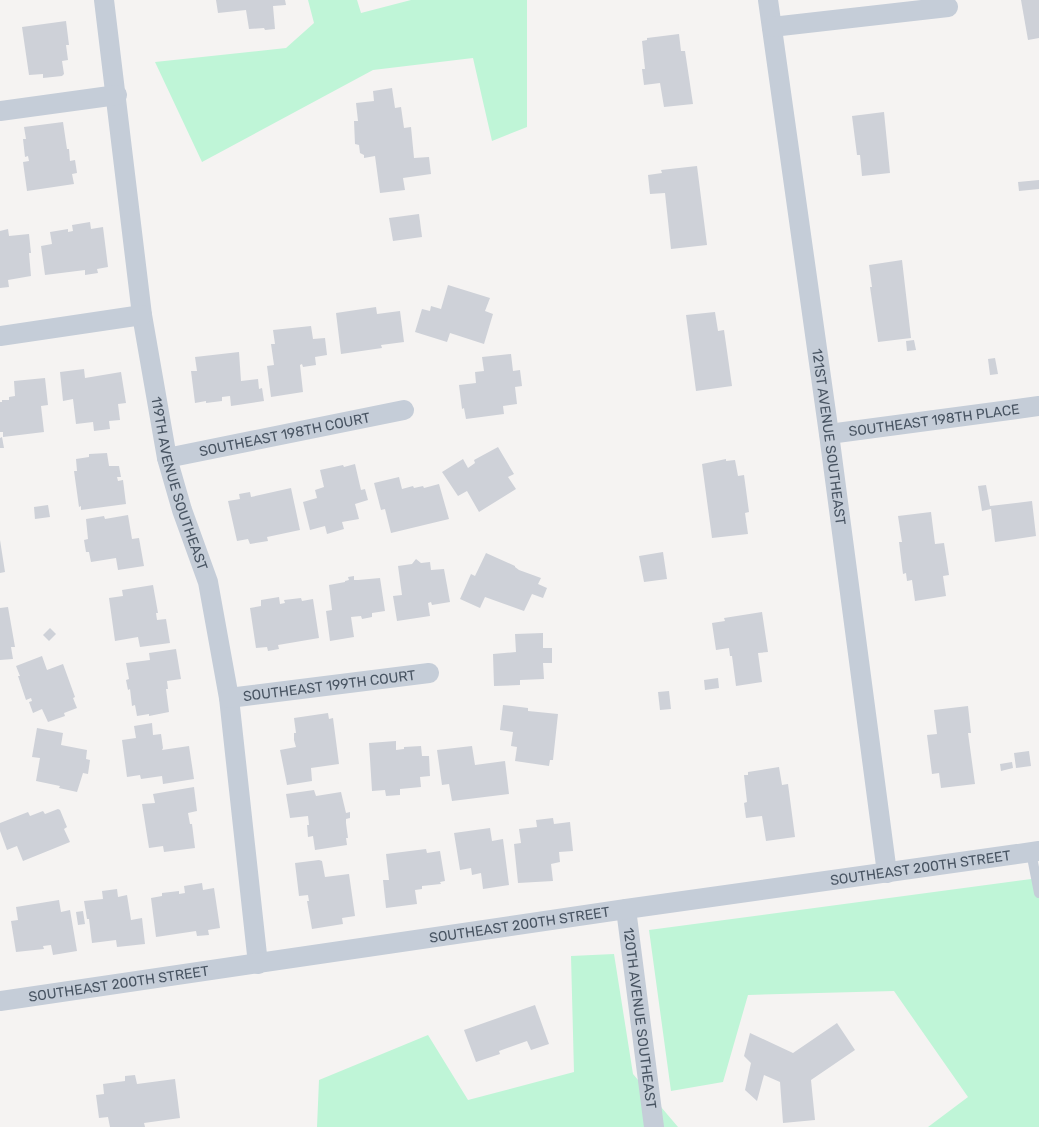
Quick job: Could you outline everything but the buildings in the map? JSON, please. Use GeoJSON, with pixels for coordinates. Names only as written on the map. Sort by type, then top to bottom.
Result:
{"type":"FeatureCollection","features":[{"type":"Feature","properties":{"kind":"street","name":"119TH AVENUE SOUTHEAST"},"geometry":{"type":"LineString","coordinates":[[104,0],[117,95],[142,315],[167,458],[182,510],[208,582],[229,698],[258,964]]}},
{"type":"Feature","properties":{"kind":"street","name":"121ST AVENUE SOUTHEAST"},"geometry":{"type":"LineString","coordinates":[[768,0],[829,434],[886,874]]}},
{"type":"Feature","properties":{"kind":"street"},"geometry":{"type":"LineString","coordinates":[[772,27],[948,7]]}},
{"type":"Feature","properties":{"kind":"street"},"geometry":{"type":"LineString","coordinates":[[0,111],[117,95]]}},
{"type":"Feature","properties":{"kind":"street"},"geometry":{"type":"LineString","coordinates":[[0,336],[142,315]]}},
{"type":"Feature","properties":{"kind":"street","name":"SOUTHEAST 198TH PLACE"},"geometry":{"type":"LineString","coordinates":[[829,434],[1039,406]]}},
{"type":"Feature","properties":{"kind":"street","name":"SOUTHEAST 198TH COURT"},"geometry":{"type":"LineString","coordinates":[[167,458],[404,410]]}},
{"type":"Feature","properties":{"kind":"street","name":"SOUTHEAST 199TH COURT"},"geometry":{"type":"LineString","coordinates":[[229,698],[429,673]]}},
{"type":"Feature","properties":{"kind":"street","name":"SOUTHEAST 200TH STREET"},"geometry":{"type":"LineString","coordinates":[[0,1001],[626,909],[1035,852]]}},
{"type":"Feature","properties":{"kind":"street","name":"120TH AVENUE SOUTHEAST"},"geometry":{"type":"LineString","coordinates":[[626,909],[654,1127]]}},
{"type":"Feature","properties":{"kind":"lane"},"geometry":{"type":"LineString","coordinates":[[1035,852],[1039,893]]}},
{"type":"Feature","properties":{"kind":"green space"},"geometry":{"type":"Polygon","coordinates":[[[308,0],[357,0],[361,13],[411,0],[527,0],[527,127],[492,141],[473,58],[373,70],[202,162],[155,62],[286,48],[314,23],[308,0]]]}},
{"type":"Feature","properties":{"kind":"green space"},"geometry":{"type":"Polygon","coordinates":[[[1039,878],[1039,1127],[928,1127],[968,1097],[894,991],[748,995],[723,1082],[671,1091],[649,930],[1039,878]]]}},
{"type":"Feature","properties":{"kind":"green space"},"geometry":{"type":"Polygon","coordinates":[[[614,954],[633,1074],[678,1127],[317,1127],[319,1080],[428,1035],[468,1100],[574,1072],[571,956],[614,954]]]}}]}
